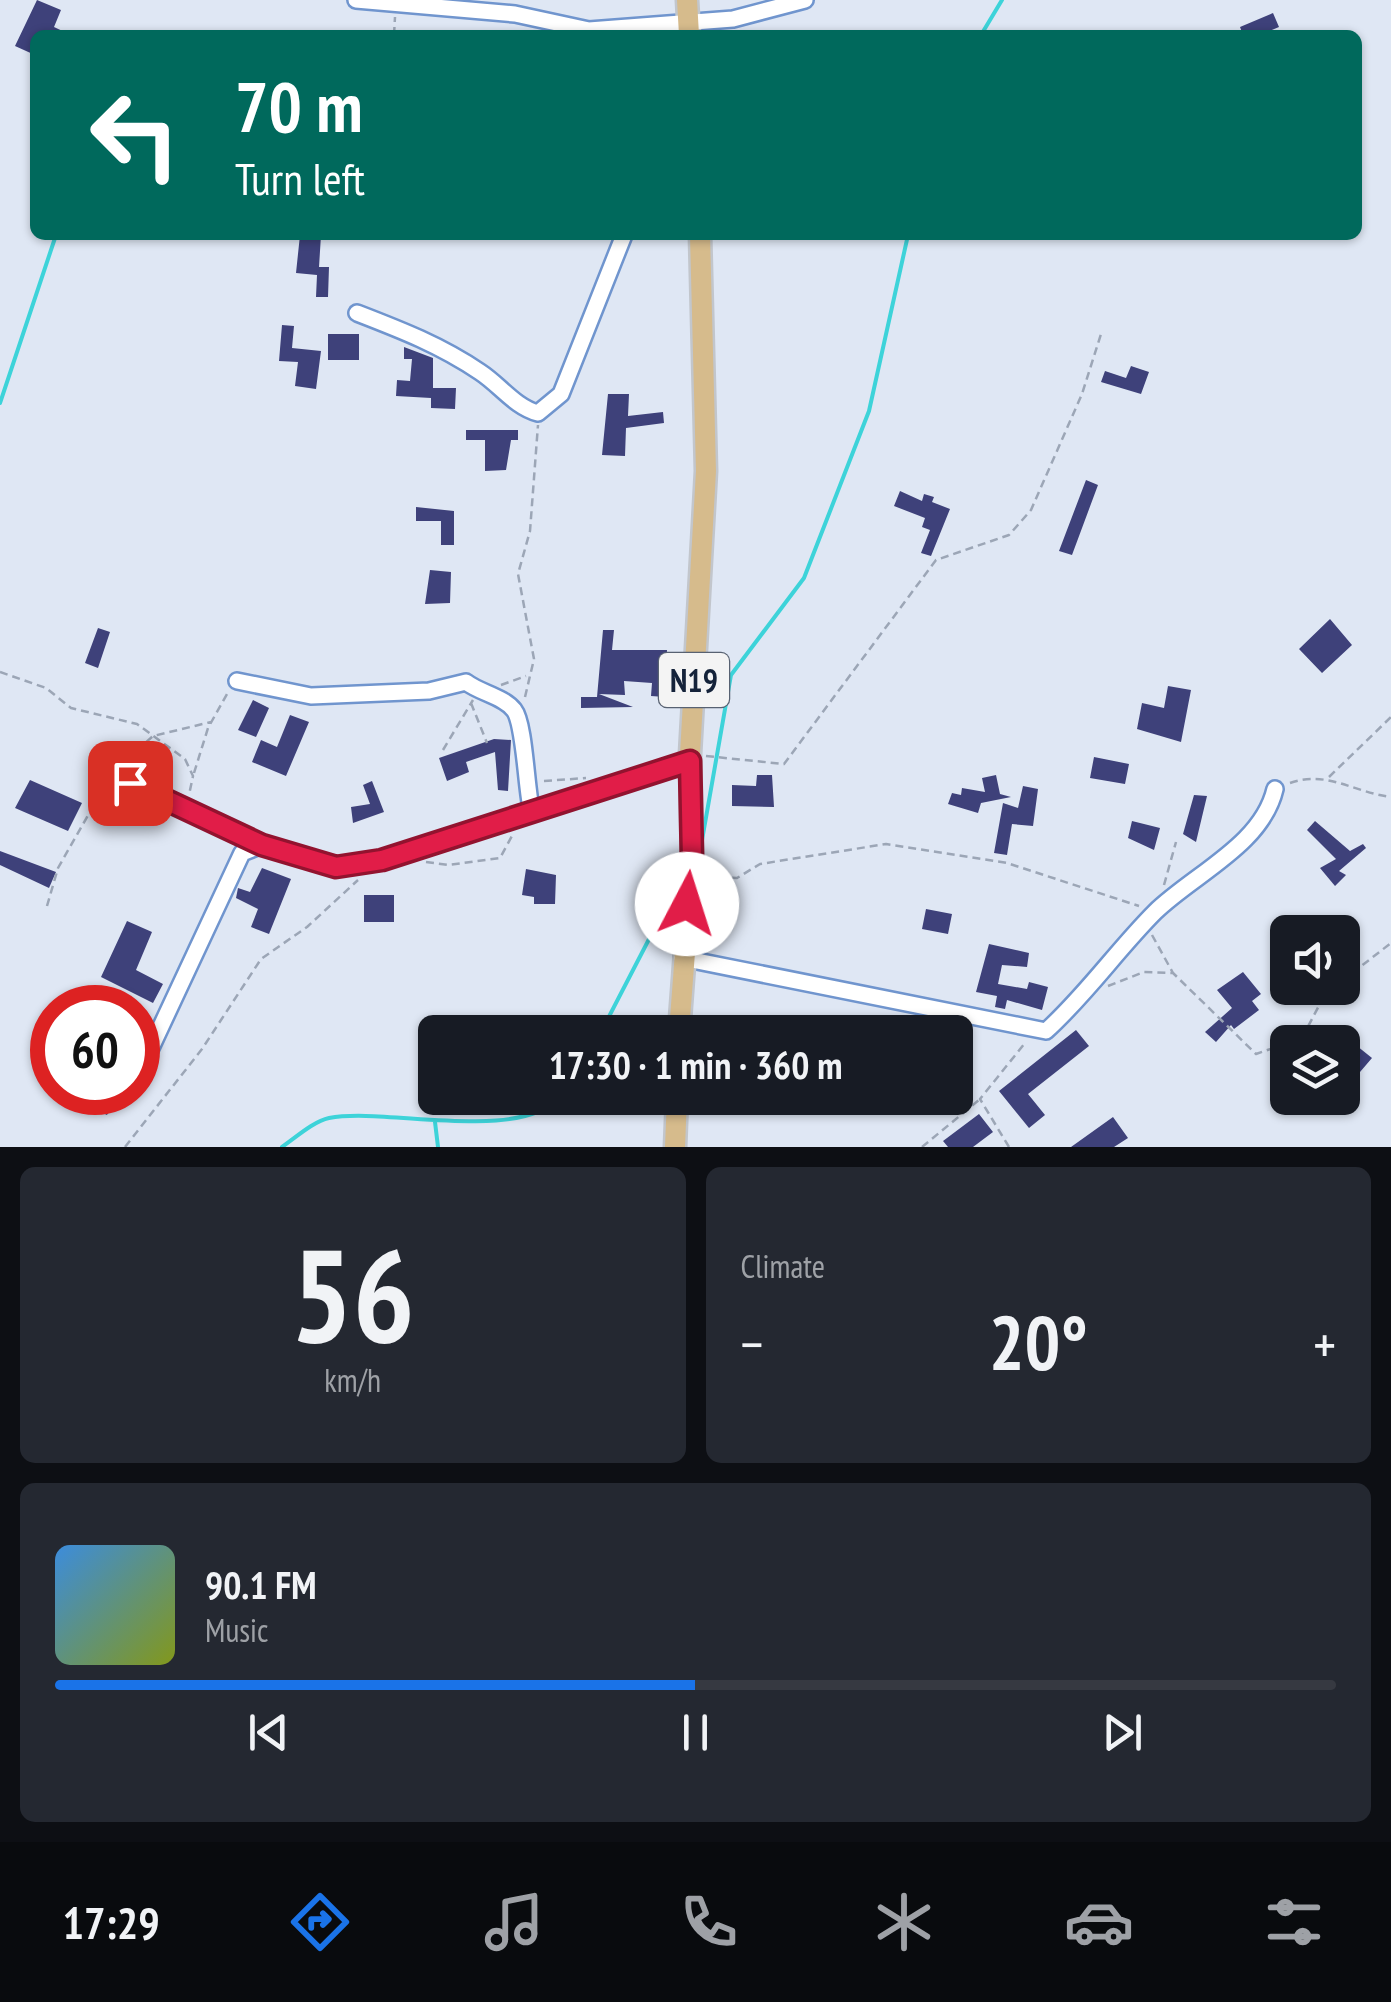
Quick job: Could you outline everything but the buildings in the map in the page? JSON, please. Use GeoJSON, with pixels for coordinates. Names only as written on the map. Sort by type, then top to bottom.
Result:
{"type":"FeatureCollection","features":[{"type":"Feature","properties":{"kind":"main road"},"geometry":{"type":"LineString","coordinates":[[687,0],[689,28]]}},
{"type":"Feature","properties":{"kind":"main road","name":"N19"},"geometry":{"type":"LineString","coordinates":[[680,1015],[690,877],[690,758],[706,471],[700,240]]}},
{"type":"Feature","properties":{"kind":"main road"},"geometry":{"type":"LineString","coordinates":[[675,1147],[676,1115]]}},
{"type":"Feature","properties":{"kind":"street"},"geometry":{"type":"LineString","coordinates":[[356,0],[396,6],[514,7],[589,30],[689,28],[804,0]]}},
{"type":"Feature","properties":{"kind":"street"},"geometry":{"type":"LineString","coordinates":[[357,313],[426,338],[498,384],[524,409],[538,413],[561,394],[622,240]]}},
{"type":"Feature","properties":{"kind":"street"},"geometry":{"type":"LineString","coordinates":[[238,682],[311,696],[429,692],[466,682],[513,709],[521,724],[525,816]]}},
{"type":"Feature","properties":{"kind":"street"},"geometry":{"type":"LineString","coordinates":[[108,784],[130,783],[262,845],[336,867],[382,860],[525,816],[690,758]]}},
{"type":"Feature","properties":{"kind":"street"},"geometry":{"type":"LineString","coordinates":[[682,958],[1046,1031],[1157,910],[1212,868],[1270,810],[1275,788]]}},
{"type":"Feature","properties":{"kind":"street"},"geometry":{"type":"LineString","coordinates":[[160,1029],[242,853],[262,845]]}},
{"type":"Feature","properties":{"kind":"path"},"geometry":{"type":"LineString","coordinates":[[394,30],[396,6]]}},
{"type":"Feature","properties":{"kind":"path"},"geometry":{"type":"LineString","coordinates":[[690,758],[784,764],[936,560],[1009,535],[1031,510],[1082,394],[1101,334]]}},
{"type":"Feature","properties":{"kind":"path"},"geometry":{"type":"LineString","coordinates":[[521,724],[534,658],[518,574],[530,532],[538,458],[538,413]]}},
{"type":"Feature","properties":{"kind":"path"},"geometry":{"type":"LineString","coordinates":[[0,672],[46,688],[71,708],[137,724],[185,758],[193,775]]}},
{"type":"Feature","properties":{"kind":"path"},"geometry":{"type":"LineString","coordinates":[[196,811],[188,792],[208,728],[238,682]]}},
{"type":"Feature","properties":{"kind":"path"},"geometry":{"type":"LineString","coordinates":[[471,703],[487,743]]}},
{"type":"Feature","properties":{"kind":"path"},"geometry":{"type":"LineString","coordinates":[[1275,788],[1328,778],[1391,717]]}},
{"type":"Feature","properties":{"kind":"path"},"geometry":{"type":"LineString","coordinates":[[524,782],[593,777]]}},
{"type":"Feature","properties":{"kind":"path"},"geometry":{"type":"LineString","coordinates":[[1328,778],[1359,793],[1391,797]]}},
{"type":"Feature","properties":{"kind":"path"},"geometry":{"type":"LineString","coordinates":[[418,862],[448,865],[500,858],[525,816]]}},
{"type":"Feature","properties":{"kind":"path"},"geometry":{"type":"LineString","coordinates":[[1176,842],[1152,939],[1174,973],[1256,1054],[1270,1049]]}},
{"type":"Feature","properties":{"kind":"path"},"geometry":{"type":"LineString","coordinates":[[690,877],[737,878],[760,864],[886,844],[1006,863],[1088,893],[1157,910]]}},
{"type":"Feature","properties":{"kind":"path"},"geometry":{"type":"LineString","coordinates":[[125,1147],[202,1049],[261,959],[307,927],[368,872]]}},
{"type":"Feature","properties":{"kind":"path"},"geometry":{"type":"LineString","coordinates":[[1360,967],[1391,943]]}},
{"type":"Feature","properties":{"kind":"path"},"geometry":{"type":"LineString","coordinates":[[1108,986],[1144,972],[1174,973]]}},
{"type":"Feature","properties":{"kind":"path"},"geometry":{"type":"LineString","coordinates":[[922,1147],[980,1099],[1026,1041],[1046,1031]]}},
{"type":"Feature","properties":{"kind":"path"},"geometry":{"type":"LineString","coordinates":[[980,1099],[1009,1147]]}},
{"type":"Feature","properties":{"kind":"waterway"},"geometry":{"type":"LineString","coordinates":[[984,30],[1002,0]]}},
{"type":"Feature","properties":{"kind":"waterway"},"geometry":{"type":"LineString","coordinates":[[0,403],[54,240]]}},
{"type":"Feature","properties":{"kind":"waterway"},"geometry":{"type":"LineString","coordinates":[[701,846],[731,675],[804,578],[869,411],[907,240]]}},
{"type":"Feature","properties":{"kind":"waterway"},"geometry":{"type":"LineString","coordinates":[[610,1015],[662,914],[682,886]]}},
{"type":"Feature","properties":{"kind":"waterway"},"geometry":{"type":"LineString","coordinates":[[282,1147],[329,1118],[482,1121],[526,1115]]}},
{"type":"Feature","properties":{"kind":"waterway"},"geometry":{"type":"LineString","coordinates":[[435,1122],[438,1147]]}},
{"type":"Feature","properties":{"kind":"route"},"geometry":{"type":"LineString","coordinates":[[130,783],[262,845],[336,867],[382,860],[449,840],[690,761],[692,859],[687,904]]}}]}
